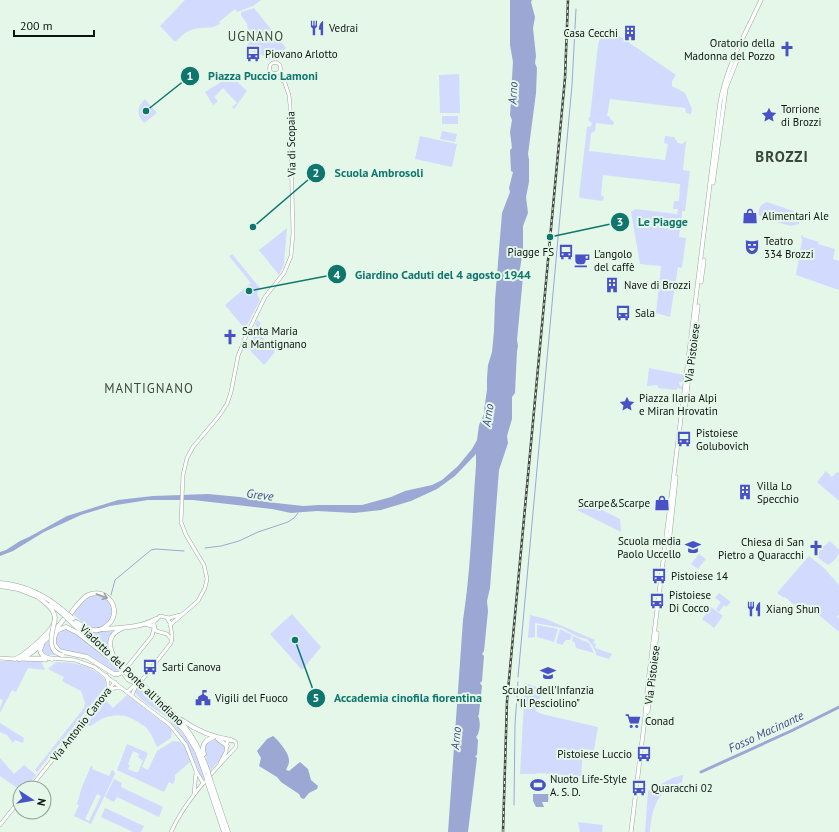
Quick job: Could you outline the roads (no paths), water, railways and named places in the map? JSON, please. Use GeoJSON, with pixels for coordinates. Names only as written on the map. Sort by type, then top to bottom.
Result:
{"type":"FeatureCollection","features":[{"type":"Feature","properties":{"kind":"highway","name":"Viadotto del Ponte all'Indiano"},"geometry":{"type":"LineString","coordinates":[[0,583],[43,596],[76,622],[115,661]]}},
{"type":"Feature","properties":{"kind":"highway","name":"Viadotto del Ponte all'Indiano"},"geometry":{"type":"LineString","coordinates":[[0,586],[20,588],[37,596],[68,616],[144,688],[175,720],[188,736],[197,751],[207,774]]}},
{"type":"Feature","properties":{"kind":"highway"},"geometry":{"type":"LineString","coordinates":[[17,659],[30,655],[89,595],[96,594],[105,596],[112,604],[114,613],[111,622],[101,630]]}},
{"type":"Feature","properties":{"kind":"highway"},"geometry":{"type":"LineString","coordinates":[[37,596],[53,610],[55,617],[51,645],[54,652],[95,662]]}},
{"type":"Feature","properties":{"kind":"highway"},"geometry":{"type":"LineString","coordinates":[[76,622],[90,629],[101,630],[146,624],[156,619]]}},
{"type":"Feature","properties":{"kind":"highway"},"geometry":{"type":"LineString","coordinates":[[17,659],[29,651],[54,623]]}},
{"type":"Feature","properties":{"kind":"highway"},"geometry":{"type":"LineString","coordinates":[[146,624],[154,627]]}},
{"type":"Feature","properties":{"kind":"highway"},"geometry":{"type":"LineString","coordinates":[[50,636],[65,627],[72,629],[115,661]]}},
{"type":"Feature","properties":{"kind":"highway"},"geometry":{"type":"LineString","coordinates":[[115,661],[110,649],[110,639],[116,631],[125,628]]}},
{"type":"Feature","properties":{"kind":"highway"},"geometry":{"type":"LineString","coordinates":[[56,632],[54,642],[58,650],[84,656],[114,674],[122,672]]}},
{"type":"Feature","properties":{"kind":"highway"},"geometry":{"type":"LineString","coordinates":[[43,643],[40,649],[41,654],[52,659]]}},
{"type":"Feature","properties":{"kind":"highway","name":"Viadotto del Ponte all'Indiano"},"geometry":{"type":"LineString","coordinates":[[144,688],[174,713],[195,741],[207,774],[207,781],[224,832]]}},
{"type":"Feature","properties":{"kind":"highway"},"geometry":{"type":"LineString","coordinates":[[174,713],[192,727],[215,738],[227,747]]}},
{"type":"Feature","properties":{"kind":"highway"},"geometry":{"type":"LineString","coordinates":[[207,774],[203,748],[207,741],[215,738],[231,740]]}},
{"type":"Feature","properties":{"kind":"highway","name":"Viadotto del Ponte all'Indiano"},"geometry":{"type":"LineString","coordinates":[[207,781],[228,832]]}},
{"type":"Feature","properties":{"kind":"main road","name":"Via Pistoiese"},"geometry":{"type":"LineString","coordinates":[[631,832],[646,713],[648,711],[651,688],[692,348],[724,100],[730,75],[762,0]]}},
{"type":"Feature","properties":{"kind":"street"},"geometry":{"type":"LineString","coordinates":[[274,73],[280,70],[279,64],[276,62],[272,63],[269,69],[285,84]]}},
{"type":"Feature","properties":{"kind":"street","name":"Via di Scopaia"},"geometry":{"type":"LineString","coordinates":[[183,614],[193,606],[201,596],[206,586],[207,576],[203,562],[186,535],[182,524],[182,486],[187,458],[191,450],[219,416],[228,401],[241,347],[268,293],[286,270],[291,256],[291,113],[289,95],[280,70]]}},
{"type":"Feature","properties":{"kind":"street"},"geometry":{"type":"LineString","coordinates":[[127,667],[152,636],[156,619],[162,616],[167,618],[183,614]]}},
{"type":"Feature","properties":{"kind":"street"},"geometry":{"type":"LineString","coordinates":[[152,636],[168,630],[170,626],[183,614]]}},
{"type":"Feature","properties":{"kind":"street"},"geometry":{"type":"LineString","coordinates":[[141,680],[168,648],[172,640],[169,620],[167,618]]}},
{"type":"Feature","properties":{"kind":"street"},"geometry":{"type":"LineString","coordinates":[[154,627],[156,631],[168,635],[172,640]]}},
{"type":"Feature","properties":{"kind":"street"},"geometry":{"type":"LineString","coordinates":[[0,658],[24,660],[66,658],[90,664],[115,682]]}},
{"type":"Feature","properties":{"kind":"street"},"geometry":{"type":"LineString","coordinates":[[122,672],[128,680],[135,685]]}},
{"type":"Feature","properties":{"kind":"street"},"geometry":{"type":"LineString","coordinates":[[105,674],[108,682],[107,691],[115,688],[122,688]]}},
{"type":"Feature","properties":{"kind":"street","name":"Via Antonio Canova"},"geometry":{"type":"LineString","coordinates":[[36,780],[115,682],[170,725],[188,749],[196,770],[195,789],[192,798]]}},
{"type":"Feature","properties":{"kind":"street"},"geometry":{"type":"LineString","coordinates":[[128,692],[135,685]]}},
{"type":"Feature","properties":{"kind":"street"},"geometry":{"type":"LineString","coordinates":[[132,695],[135,685]]}},
{"type":"Feature","properties":{"kind":"street"},"geometry":{"type":"LineString","coordinates":[[171,832],[177,819],[200,787],[207,781],[220,763],[236,746],[234,741],[231,740],[227,742],[227,747],[220,763]]}},
{"type":"Feature","properties":{"kind":"street"},"geometry":{"type":"LineString","coordinates":[[227,747],[232,751]]}},
{"type":"Feature","properties":{"kind":"street","name":"Via Antonio Canova"},"geometry":{"type":"LineString","coordinates":[[196,770],[207,781]]}},
{"type":"Feature","properties":{"kind":"street","name":"Via Antonio Canova"},"geometry":{"type":"LineString","coordinates":[[196,777],[200,787]]}},
{"type":"Feature","properties":{"kind":"street"},"geometry":{"type":"LineString","coordinates":[[0,825],[12,810]]}},
{"type":"Feature","properties":{"kind":"water","name":"Arno"},"geometry":{"type":"Polygon","coordinates":[[[510,0],[532,0],[531,2],[535,17],[533,28],[536,56],[535,63],[537,68],[536,93],[528,154],[529,182],[526,197],[528,213],[523,226],[523,250],[520,269],[523,277],[517,340],[518,346],[515,393],[512,397],[512,419],[507,436],[508,443],[499,470],[490,588],[487,601],[488,611],[484,651],[482,654],[484,656],[482,681],[480,683],[482,686],[478,716],[480,727],[476,737],[478,740],[477,755],[475,756],[477,758],[468,832],[448,832],[463,620],[470,562],[476,454],[455,476],[437,489],[411,501],[381,510],[354,513],[317,511],[291,513],[272,509],[193,500],[148,500],[110,506],[81,515],[44,532],[13,551],[0,556],[0,552],[67,516],[118,500],[153,496],[208,494],[303,506],[362,505],[391,497],[405,491],[432,485],[442,480],[458,466],[472,449],[477,440],[479,425],[484,414],[488,365],[492,352],[494,331],[502,213],[510,192],[509,188],[513,172],[511,171],[510,150],[512,148],[510,132],[512,120],[510,115],[511,101],[509,99],[511,94],[513,62],[510,45],[510,0]]]}},
{"type":"Feature","properties":{"kind":"water"},"geometry":{"type":"Polygon","coordinates":[[[273,736],[281,744],[288,755],[289,762],[286,770],[289,771],[300,762],[308,769],[311,780],[318,786],[317,789],[309,793],[304,799],[281,782],[277,777],[259,766],[261,758],[257,751],[267,739],[273,736]]]}},
{"type":"Feature","properties":{"kind":"water"},"geometry":{"type":"Polygon","coordinates":[[[533,794],[549,794],[548,802],[542,802],[544,807],[536,807],[533,801],[533,794]]]}},
{"type":"Feature","properties":{"kind":"waterway"},"geometry":{"type":"LineString","coordinates":[[518,677],[572,85],[576,9]]}},
{"type":"Feature","properties":{"kind":"waterway"},"geometry":{"type":"LineString","coordinates":[[205,548],[221,546],[239,541],[258,532],[288,522],[298,513]]}},
{"type":"Feature","properties":{"kind":"waterway"},"geometry":{"type":"LineString","coordinates":[[111,595],[115,580],[151,550],[184,551]]}},
{"type":"Feature","properties":{"kind":"waterway"},"geometry":{"type":"LineString","coordinates":[[514,805],[515,724],[518,682]]}},
{"type":"Feature","properties":{"kind":"waterway","name":"Fosso Macinante"},"geometry":{"type":"LineString","coordinates":[[701,772],[791,731],[839,707]]}},
{"type":"Feature","properties":{"kind":"railway"},"geometry":{"type":"LineString","coordinates":[[503,832],[507,701],[565,78],[568,0]]}},
{"type":"Feature","properties":{"kind":"place","name":"Vedrai"},"geometry":{"type":"Point","coordinates":[317,28]}},
{"type":"Feature","properties":{"kind":"place","name":"Casa Cecchi"},"geometry":{"type":"Point","coordinates":[630,33]}},
{"type":"Feature","properties":{"kind":"place","name":"Oratorio della Madonna del Pozzo"},"geometry":{"type":"Point","coordinates":[787,49]}},
{"type":"Feature","properties":{"kind":"place","name":"Piovano Arlotto"},"geometry":{"type":"Point","coordinates":[253,54]}},
{"type":"Feature","properties":{"kind":"place","name":"Piazza Puccio Lamoni"},"geometry":{"type":"Point","coordinates":[146,111]}},
{"type":"Feature","properties":{"kind":"place","name":"Torrione di Brozzi"},"geometry":{"type":"Point","coordinates":[769,115]}},
{"type":"Feature","properties":{"kind":"place","name":"Alimentari Ale"},"geometry":{"type":"Point","coordinates":[750,216]}},
{"type":"Feature","properties":{"kind":"place","name":"Scuola Ambrosoli"},"geometry":{"type":"Point","coordinates":[253,227]}},
{"type":"Feature","properties":{"kind":"place","name":"Le Piagge"},"geometry":{"type":"Point","coordinates":[550,237]}},
{"type":"Feature","properties":{"kind":"place","name":"Teatro 334 Brozzi"},"geometry":{"type":"Point","coordinates":[752,247]}},
{"type":"Feature","properties":{"kind":"place","name":"Piagge FS"},"geometry":{"type":"Point","coordinates":[566,252]}},
{"type":"Feature","properties":{"kind":"place","name":"L’angolo del caffè"},"geometry":{"type":"Point","coordinates":[582,260]}},
{"type":"Feature","properties":{"kind":"place","name":"Nave di Brozzi"},"geometry":{"type":"Point","coordinates":[612,285]}},
{"type":"Feature","properties":{"kind":"place","name":"Giardino Caduti del 4 agosto 1944"},"geometry":{"type":"Point","coordinates":[249,291]}},
{"type":"Feature","properties":{"kind":"place","name":"Sala"},"geometry":{"type":"Point","coordinates":[623,313]}},
{"type":"Feature","properties":{"kind":"place","name":"Santa Maria a Mantignano"},"geometry":{"type":"Point","coordinates":[230,337]}},
{"type":"Feature","properties":{"kind":"place","name":"Piazza Ilaria Alpi e Miran Hrovatin"},"geometry":{"type":"Point","coordinates":[627,404]}},
{"type":"Feature","properties":{"kind":"place","name":"Pistoiese Golubovich"},"geometry":{"type":"Point","coordinates":[684,439]}},
{"type":"Feature","properties":{"kind":"place","name":"Villa Lo Specchio"},"geometry":{"type":"Point","coordinates":[745,492]}},
{"type":"Feature","properties":{"kind":"place","name":"Scarpe&Scarpe"},"geometry":{"type":"Point","coordinates":[662,503]}},
{"type":"Feature","properties":{"kind":"place","name":"Scuola media Paolo Uccello"},"geometry":{"type":"Point","coordinates":[693,547]}},
{"type":"Feature","properties":{"kind":"place","name":"Chiesa di San Pietro a Quaracchi"},"geometry":{"type":"Point","coordinates":[816,548]}},
{"type":"Feature","properties":{"kind":"place","name":"Pistoiese 14"},"geometry":{"type":"Point","coordinates":[659,576]}},
{"type":"Feature","properties":{"kind":"place","name":"Pistoiese Di Cocco"},"geometry":{"type":"Point","coordinates":[657,601]}},
{"type":"Feature","properties":{"kind":"place","name":"Xiang Shun"},"geometry":{"type":"Point","coordinates":[754,609]}},
{"type":"Feature","properties":{"kind":"place","name":"Accademia cinofila fiorentina"},"geometry":{"type":"Point","coordinates":[295,640]}},
{"type":"Feature","properties":{"kind":"place","name":"Sarti Canova"},"geometry":{"type":"Point","coordinates":[150,667]}},
{"type":"Feature","properties":{"kind":"place","name":"Scuola dell'Infanzia \"Il Pesciolino\""},"geometry":{"type":"Point","coordinates":[548,673]}},
{"type":"Feature","properties":{"kind":"place","name":"Vigili del Fuoco"},"geometry":{"type":"Point","coordinates":[203,698]}},
{"type":"Feature","properties":{"kind":"place","name":"Conad"},"geometry":{"type":"Point","coordinates":[633,721]}},
{"type":"Feature","properties":{"kind":"place","name":"Pistoiese Luccio"},"geometry":{"type":"Point","coordinates":[644,754]}},
{"type":"Feature","properties":{"kind":"place","name":"Nuoto Life-Style A. S. D."},"geometry":{"type":"Point","coordinates":[538,785]}},
{"type":"Feature","properties":{"kind":"place","name":"Quaracchi 02"},"geometry":{"type":"Point","coordinates":[639,788]}},
{"type":"Feature","properties":{"kind":"district","name":"UGNANO"},"geometry":{"type":"Point","coordinates":[256,36]}},
{"type":"Feature","properties":{"kind":"district","name":"BROZZI"},"geometry":{"type":"Point","coordinates":[782,157]}},
{"type":"Feature","properties":{"kind":"district","name":"MANTIGNANO"},"geometry":{"type":"Point","coordinates":[149,388]}},
{"type":"Feature","properties":{"kind":"water label","name":"Greve"},"geometry":{"type":"Point","coordinates":[260,495]}}]}
